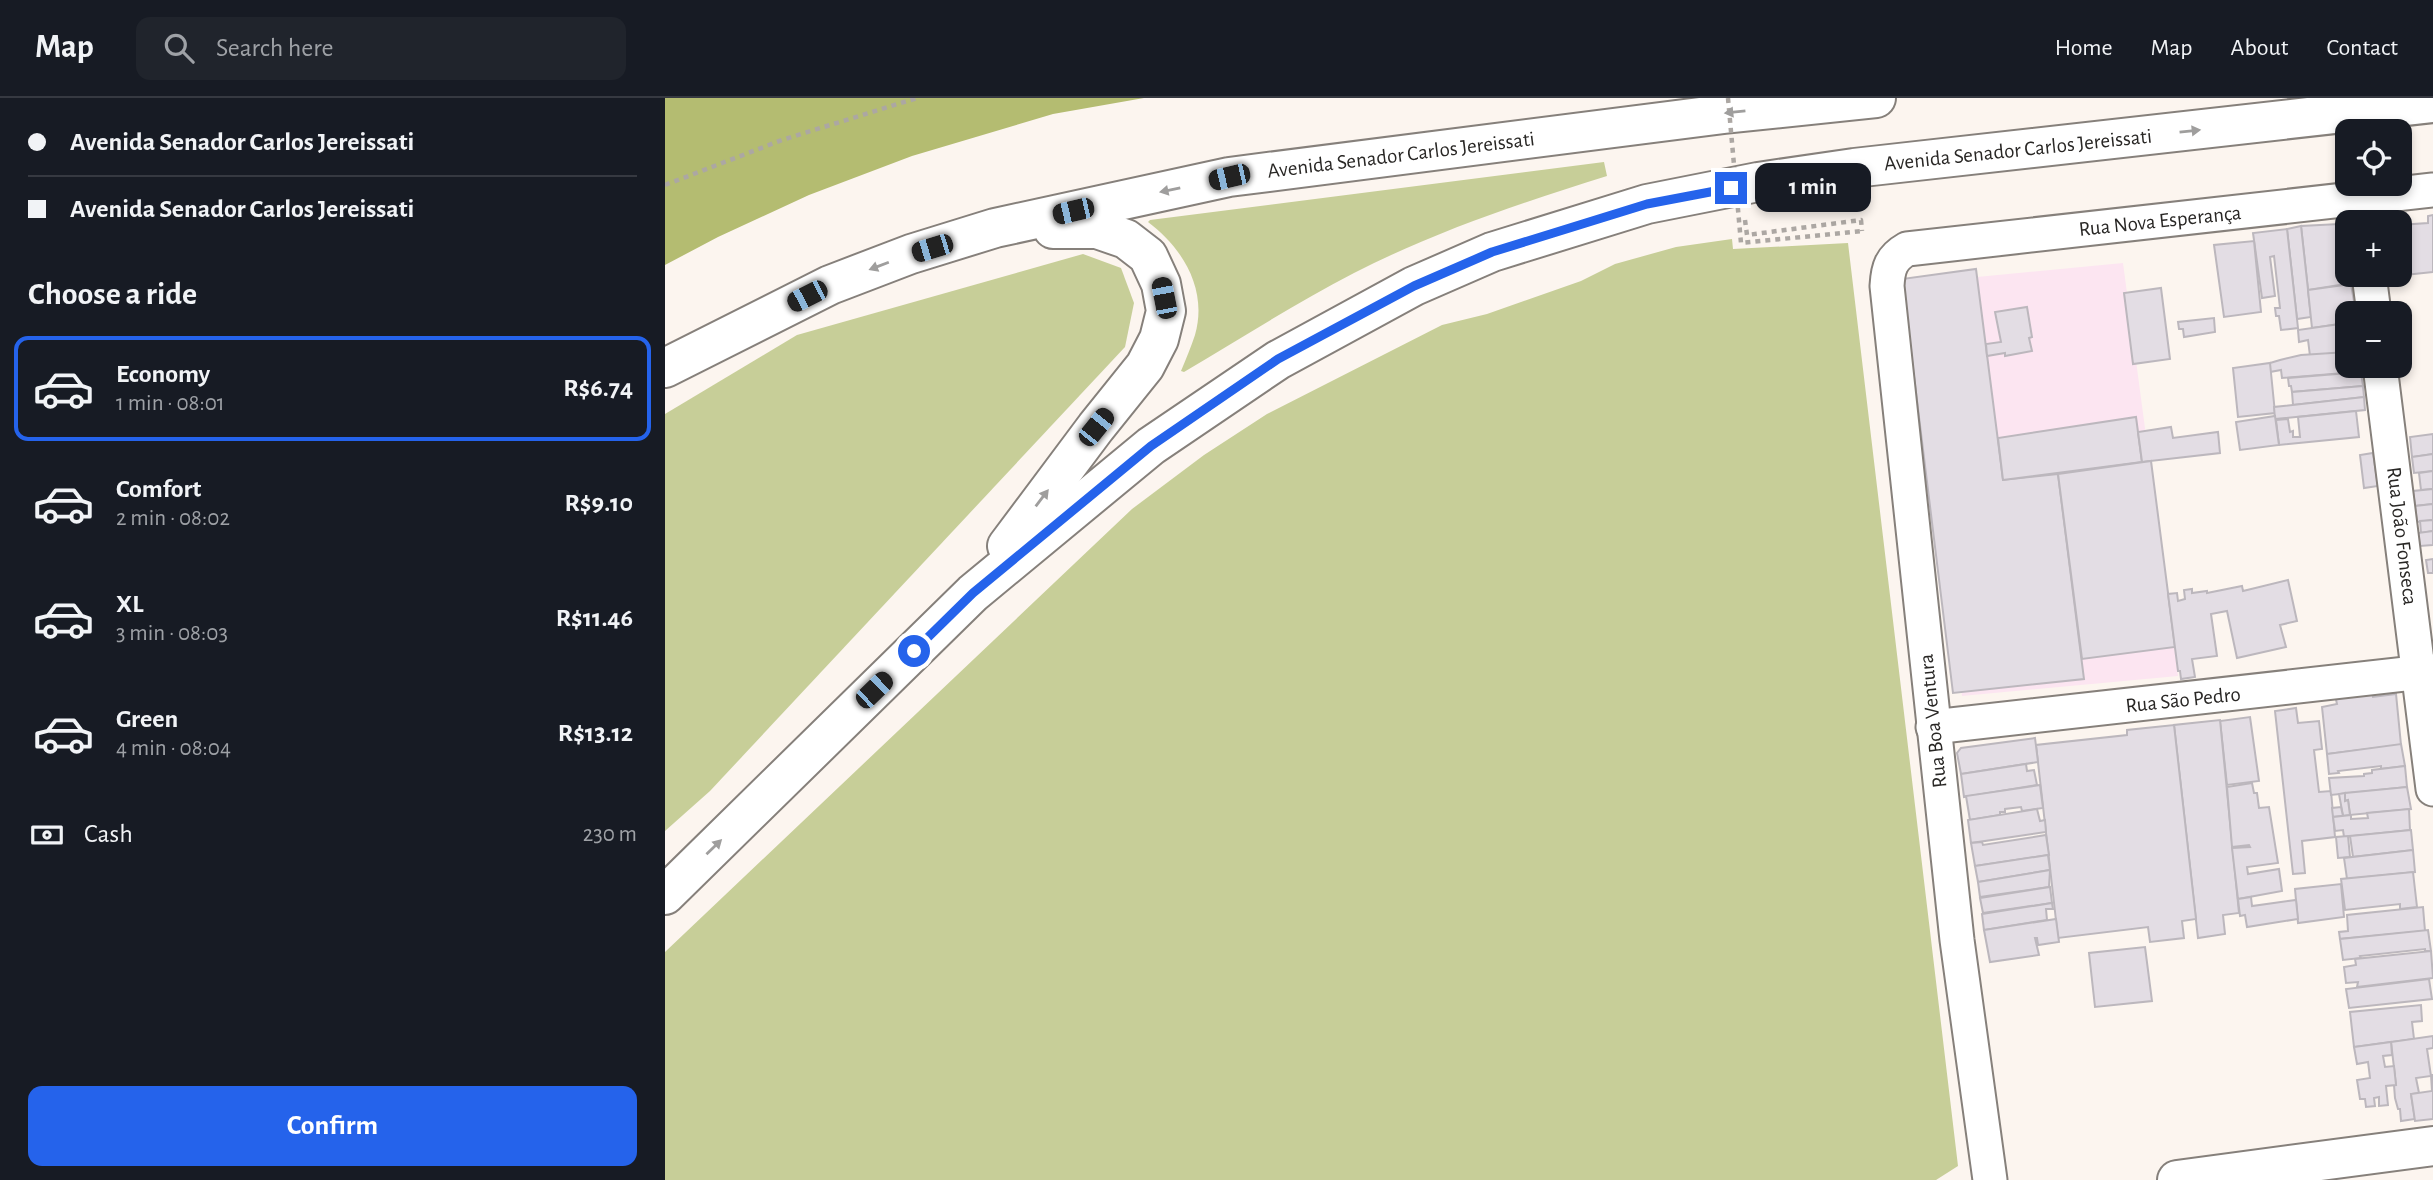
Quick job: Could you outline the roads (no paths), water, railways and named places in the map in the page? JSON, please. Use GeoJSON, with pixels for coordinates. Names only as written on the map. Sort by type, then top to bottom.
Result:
{"type":"FeatureCollection","features":[{"type":"Feature","properties":{"kind":"main road","name":"Avenida Senador Carlos Jereissati"},"geometry":{"type":"LineString","coordinates":[[665,368],[830,285],[911,254],[995,228],[1229,177],[1724,114],[1875,98]]}},
{"type":"Feature","properties":{"kind":"main road","name":"Avenida Senador Carlos Jereissati"},"geometry":{"type":"LineString","coordinates":[[2363,119],[2433,103]]}},
{"type":"Feature","properties":{"kind":"main road","name":"Avenida Senador Carlos Jereissati"},"geometry":{"type":"LineString","coordinates":[[665,895],[973,593],[1151,446],[1278,359],[1414,286],[1492,252],[1647,204],[1758,182],[1854,168],[2335,123]]}},
{"type":"Feature","properties":{"kind":"main road"},"geometry":{"type":"LineString","coordinates":[[973,593],[1096,427],[1145,366],[1159,339],[1166,312],[1161,284],[1148,257],[1126,239],[1097,229],[995,228]]}},
{"type":"Feature","properties":{"kind":"main road"},"geometry":{"type":"LineString","coordinates":[[2176,1180],[2433,1146]]}},
{"type":"Feature","properties":{"kind":"street","name":"Rua Nova Esperança"},"geometry":{"type":"LineString","coordinates":[[1891,261],[1907,249],[2359,202],[2433,190]]}},
{"type":"Feature","properties":{"kind":"street","name":"Rua Boa Ventura"},"geometry":{"type":"LineString","coordinates":[[1891,261],[1887,286],[1933,727],[1957,940],[1990,1180]]}},
{"type":"Feature","properties":{"kind":"street","name":"Rua João Fonseca"},"geometry":{"type":"LineString","coordinates":[[2383,378],[2427,671],[2433,789]]}},
{"type":"Feature","properties":{"kind":"street","name":"Rua São Pedro"},"geometry":{"type":"LineString","coordinates":[[1933,727],[2427,671]]}}]}
